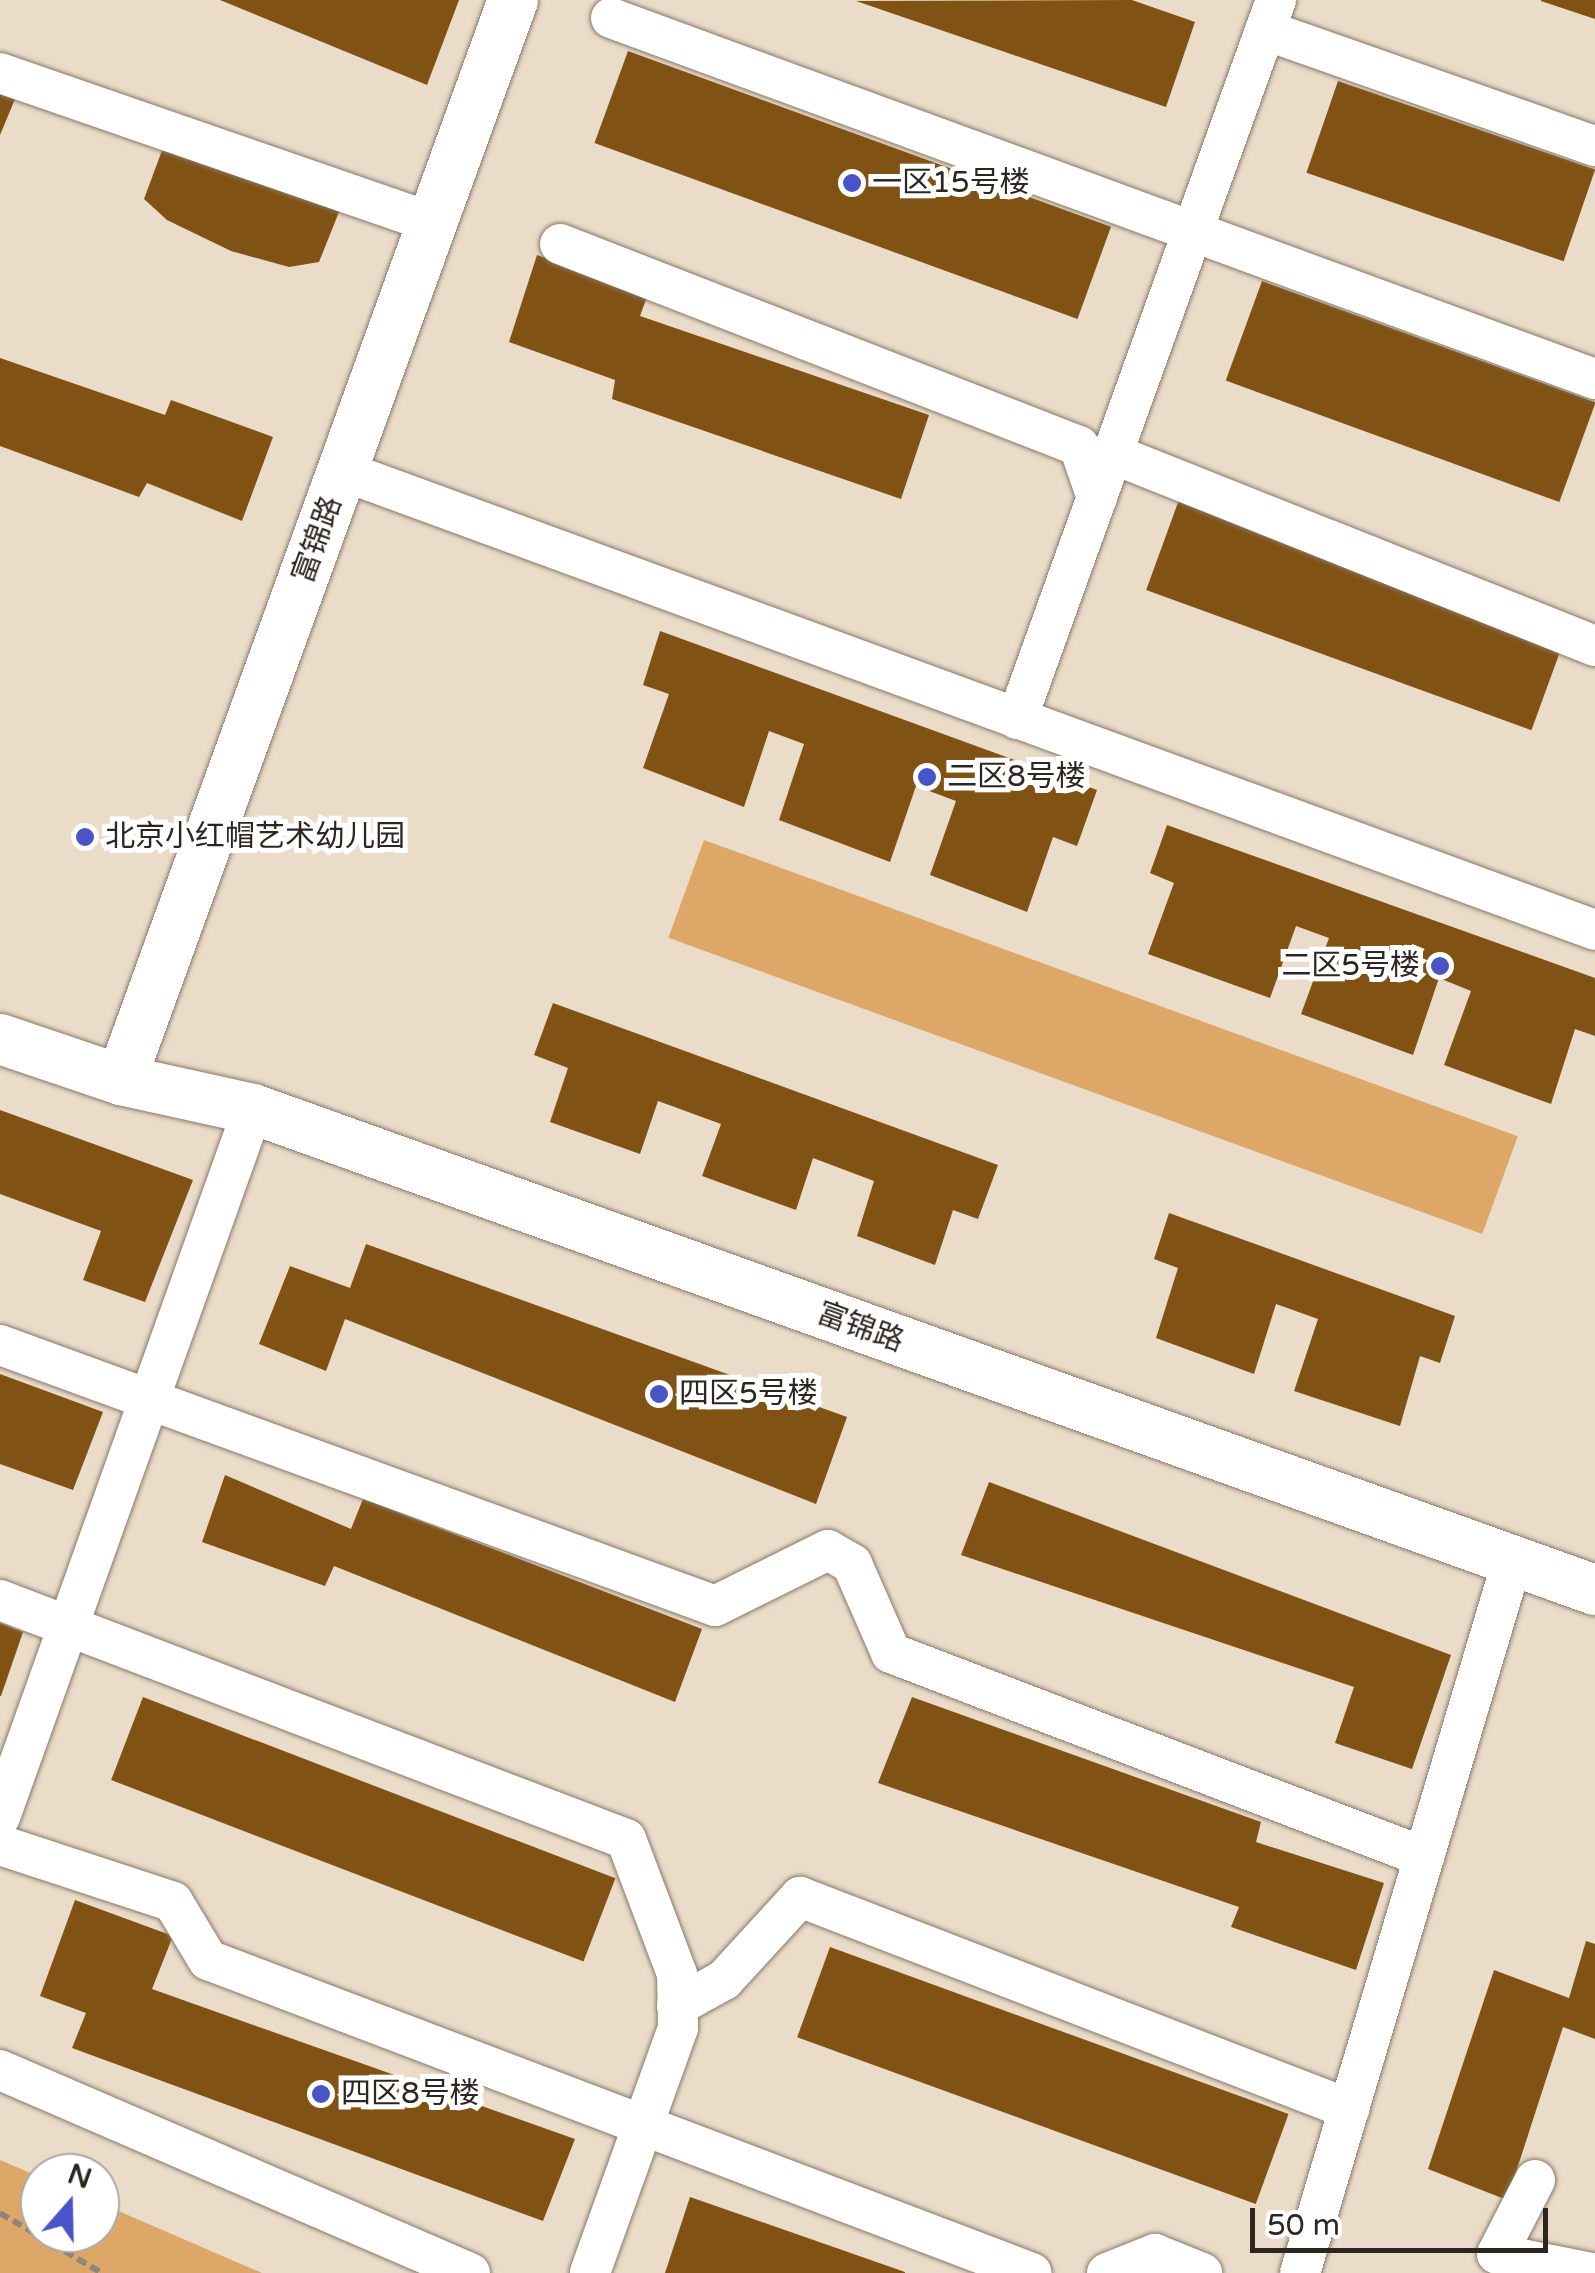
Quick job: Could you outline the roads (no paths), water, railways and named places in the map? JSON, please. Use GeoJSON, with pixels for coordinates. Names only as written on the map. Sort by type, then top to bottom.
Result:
{"type":"FeatureCollection","features":[{"type":"Feature","properties":{"kind":"street","name":"富锦路"},"geometry":{"type":"LineString","coordinates":[[121,1080],[513,0]]}},
{"type":"Feature","properties":{"kind":"street"},"geometry":{"type":"LineString","coordinates":[[1017,719],[1271,15],[1595,146]]}},
{"type":"Feature","properties":{"kind":"street"},"geometry":{"type":"LineString","coordinates":[[611,18],[1191,238],[1595,379]]}},
{"type":"Feature","properties":{"kind":"street"},"geometry":{"type":"LineString","coordinates":[[0,73],[433,223]]}},
{"type":"Feature","properties":{"kind":"street"},"geometry":{"type":"LineString","coordinates":[[560,244],[1079,446],[1096,498]]}},
{"type":"Feature","properties":{"kind":"street"},"geometry":{"type":"LineString","coordinates":[[1112,454],[1595,646]]}},
{"type":"Feature","properties":{"kind":"street"},"geometry":{"type":"LineString","coordinates":[[343,470],[1595,930]]}},
{"type":"Feature","properties":{"kind":"street","name":"富锦路"},"geometry":{"type":"LineString","coordinates":[[0,1039],[121,1080],[253,1109],[1511,1565],[1595,1590]]}},
{"type":"Feature","properties":{"kind":"street"},"geometry":{"type":"LineString","coordinates":[[0,1817],[147,1396],[253,1109]]}},
{"type":"Feature","properties":{"kind":"street"},"geometry":{"type":"LineString","coordinates":[[0,1345],[715,1606],[828,1550],[852,1564],[891,1654],[1424,1857]]}},
{"type":"Feature","properties":{"kind":"street"},"geometry":{"type":"LineString","coordinates":[[1300,2273],[1511,1565]]}},
{"type":"Feature","properties":{"kind":"street"},"geometry":{"type":"LineString","coordinates":[[0,1600],[626,1839],[676,1974],[677,2006],[644,2123],[590,2273]]}},
{"type":"Feature","properties":{"kind":"street"},"geometry":{"type":"LineString","coordinates":[[0,1845],[172,1902],[208,1960],[1032,2273]]}},
{"type":"Feature","properties":{"kind":"street"},"geometry":{"type":"LineString","coordinates":[[677,2006],[724,1980],[800,1897],[1348,2110]]}},
{"type":"Feature","properties":{"kind":"street"},"geometry":{"type":"LineString","coordinates":[[0,2070],[470,2273]]}},
{"type":"Feature","properties":{"kind":"street"},"geometry":{"type":"LineString","coordinates":[[1535,2180],[1497,2254],[1592,2273]]}},
{"type":"Feature","properties":{"kind":"street"},"geometry":{"type":"LineString","coordinates":[[1107,2273],[1155,2254],[1202,2273]]}},
{"type":"Feature","properties":{"kind":"place","name":"一区15号楼"},"geometry":{"type":"Point","coordinates":[852,183]}},
{"type":"Feature","properties":{"kind":"place","name":"二区8号楼"},"geometry":{"type":"Point","coordinates":[927,777]}},
{"type":"Feature","properties":{"kind":"place","name":"北京小红帽艺术幼儿园"},"geometry":{"type":"Point","coordinates":[85,837]}},
{"type":"Feature","properties":{"kind":"place","name":"二区5号楼"},"geometry":{"type":"Point","coordinates":[1440,966]}},
{"type":"Feature","properties":{"kind":"place","name":"四区5号楼"},"geometry":{"type":"Point","coordinates":[659,1394]}},
{"type":"Feature","properties":{"kind":"place","name":"四区8号楼"},"geometry":{"type":"Point","coordinates":[321,2094]}}]}
